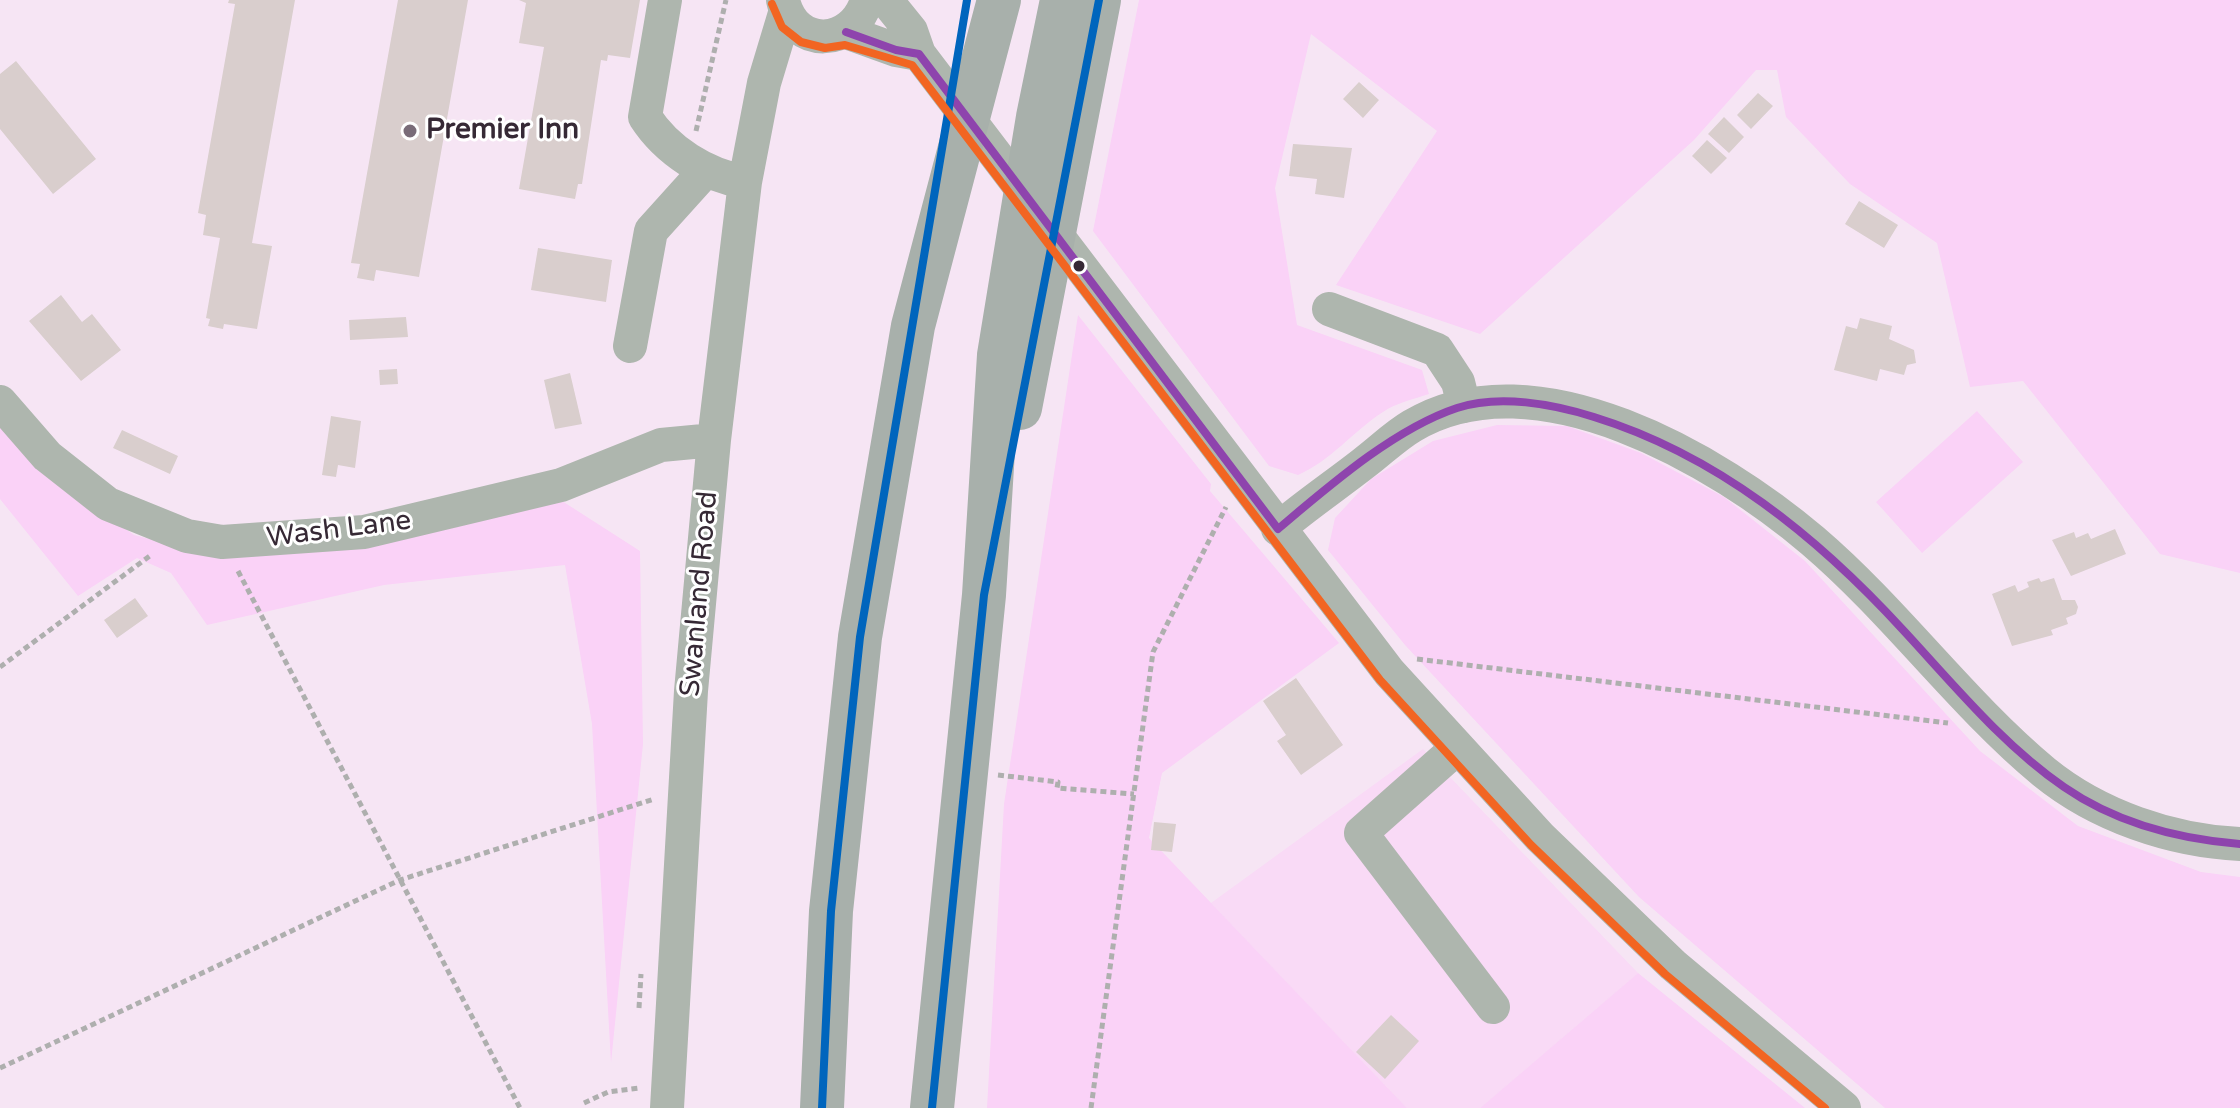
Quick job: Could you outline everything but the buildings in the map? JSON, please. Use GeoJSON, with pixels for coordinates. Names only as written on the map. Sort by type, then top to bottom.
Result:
{"type":"FeatureCollection","features":[{"type":"Feature","properties":{"kind":"highway"},"geometry":{"type":"LineString","coordinates":[[822,1108],[831,911],[860,637],[967,0]]}},
{"type":"Feature","properties":{"kind":"highway"},"geometry":{"type":"LineString","coordinates":[[913,326],[999,0]]}},
{"type":"Feature","properties":{"kind":"highway"},"geometry":{"type":"LineString","coordinates":[[932,1108],[984,595],[999,355],[1038,117],[1062,0]]}},
{"type":"Feature","properties":{"kind":"highway"},"geometry":{"type":"LineString","coordinates":[[984,595],[1099,0]]}},
{"type":"Feature","properties":{"kind":"street"},"geometry":{"type":"LineString","coordinates":[[665,0],[645,117],[659,139],[697,165],[717,178],[745,182]]}},
{"type":"Feature","properties":{"kind":"street"},"geometry":{"type":"LineString","coordinates":[[792,14],[834,36],[846,32],[863,12],[867,0]]}},
{"type":"Feature","properties":{"kind":"street"},"geometry":{"type":"LineString","coordinates":[[886,0],[911,31],[919,54],[1389,672],[1540,837],[1673,965],[1844,1108]]}},
{"type":"Feature","properties":{"kind":"street","name":"Swanland Road"},"geometry":{"type":"LineString","coordinates":[[667,1097],[691,691],[714,440],[745,182],[764,83],[792,14]]}},
{"type":"Feature","properties":{"kind":"street"},"geometry":{"type":"LineString","coordinates":[[846,32],[896,50],[919,54]]}},
{"type":"Feature","properties":{"kind":"street"},"geometry":{"type":"LineString","coordinates":[[630,346],[651,231],[697,165]]}},
{"type":"Feature","properties":{"kind":"street"},"geometry":{"type":"LineString","coordinates":[[1329,309],[1437,350],[1458,382],[1464,406]]}},
{"type":"Feature","properties":{"kind":"street"},"geometry":{"type":"LineString","coordinates":[[1278,529],[1413,425],[1464,406],[1528,401],[1572,408],[1678,452],[1753,496],[1814,542],[2045,773],[2103,808],[2159,832],[2240,844]]}},
{"type":"Feature","properties":{"kind":"street","name":"Wash Lane"},"geometry":{"type":"LineString","coordinates":[[0,402],[47,456],[108,504],[187,536],[222,542],[364,532],[561,485],[661,445],[714,440]]}},
{"type":"Feature","properties":{"kind":"street"},"geometry":{"type":"LineString","coordinates":[[1457,748],[1361,833],[1493,1007]]}},
{"type":"Feature","properties":{"kind":"path"},"geometry":{"type":"LineString","coordinates":[[697,165],[726,0]]}},
{"type":"Feature","properties":{"kind":"path"},"geometry":{"type":"LineString","coordinates":[[1091,1108],[1153,652],[1240,480]]}},
{"type":"Feature","properties":{"kind":"path"},"geometry":{"type":"LineString","coordinates":[[0,667],[150,556],[187,536]]}},
{"type":"Feature","properties":{"kind":"path"},"geometry":{"type":"LineString","coordinates":[[222,542],[520,1108]]}},
{"type":"Feature","properties":{"kind":"path"},"geometry":{"type":"LineString","coordinates":[[1389,672],[1407,658],[1956,724],[1988,717]]}},
{"type":"Feature","properties":{"kind":"path"},"geometry":{"type":"LineString","coordinates":[[1011,777],[1058,782],[1057,788],[1134,794]]}},
{"type":"Feature","properties":{"kind":"path"},"geometry":{"type":"LineString","coordinates":[[0,1068],[400,880],[655,799]]}},
{"type":"Feature","properties":{"kind":"path"},"geometry":{"type":"LineString","coordinates":[[584,1103],[608,1092],[667,1097]]}},
{"type":"Feature","properties":{"kind":"shaded area"},"geometry":{"type":"Polygon","coordinates":[[[1139,0],[2240,0],[2240,573],[2160,554],[2023,381],[1970,387],[1937,243],[1850,184],[1786,117],[1777,70],[1756,70],[1694,140],[1480,334],[1336,285],[1437,131],[1311,34],[1275,188],[1297,325],[1422,370],[1429,394],[1388,409],[1321,462],[1298,475],[1269,466],[1093,231],[1139,0]]]}},
{"type":"Feature","properties":{"kind":"shaded area"},"geometry":{"type":"Polygon","coordinates":[[[1078,315],[1211,484],[1210,491],[1339,643],[1162,773],[1149,838],[1407,1108],[987,1108],[1004,804],[1078,315]]]}},
{"type":"Feature","properties":{"kind":"shaded area"},"geometry":{"type":"Polygon","coordinates":[[[1977,411],[2023,462],[1922,553],[1876,502],[1977,411]]]}},
{"type":"Feature","properties":{"kind":"shaded area"},"geometry":{"type":"Polygon","coordinates":[[[0,417],[45,471],[134,535],[181,547],[559,499],[640,551],[643,744],[611,1063],[592,724],[565,565],[384,585],[207,625],[171,573],[137,558],[78,596],[0,499],[0,417]]]}},
{"type":"Feature","properties":{"kind":"shaded area"},"geometry":{"type":"Polygon","coordinates":[[[1497,425],[1567,426],[1641,453],[1724,497],[1805,561],[1980,751],[2078,826],[2201,872],[2240,877],[2240,1108],[1885,1108],[1639,897],[1405,645],[1328,550],[1335,518],[1371,479],[1433,441],[1497,425]]]}},
{"type":"Feature","properties":{"kind":"shaded area"},"geometry":{"type":"Polygon","coordinates":[[[1423,749],[1638,973],[1480,1108],[1407,1108],[1211,903],[1423,749]]]}},
{"type":"Feature","properties":{"kind":"shaded area"},"geometry":{"type":"Polygon","coordinates":[[[1638,973],[1805,1108],[1480,1108],[1638,973]]]}},
{"type":"Feature","properties":{"kind":"transit line"},"geometry":{"type":"LineString","coordinates":[[822,1108],[831,911],[860,637],[967,0]]}},
{"type":"Feature","properties":{"kind":"transit line"},"geometry":{"type":"LineString","coordinates":[[932,1108],[984,595],[1099,0]]}},
{"type":"Feature","properties":{"kind":"transit line"},"geometry":{"type":"LineString","coordinates":[[772,4],[782,27],[801,42],[825,48],[845,45],[912,65],[1380,680],[1531,845],[1665,974],[1825,1108]]}},
{"type":"Feature","properties":{"kind":"transit line"},"geometry":{"type":"LineString","coordinates":[[846,32],[896,50],[919,54],[1278,529]]}},
{"type":"Feature","properties":{"kind":"transit line"},"geometry":{"type":"LineString","coordinates":[[1278,529],[1340,477],[1386,444],[1433,417],[1457,408],[1490,402],[1526,402],[1594,417],[1682,453],[1763,503],[1801,532],[1871,596],[2000,733],[2064,787],[2126,820],[2194,838],[2240,844]]}},
{"type":"Feature","properties":{"kind":"place","name":"Premier Inn"},"geometry":{"type":"Point","coordinates":[410,131]}}]}
